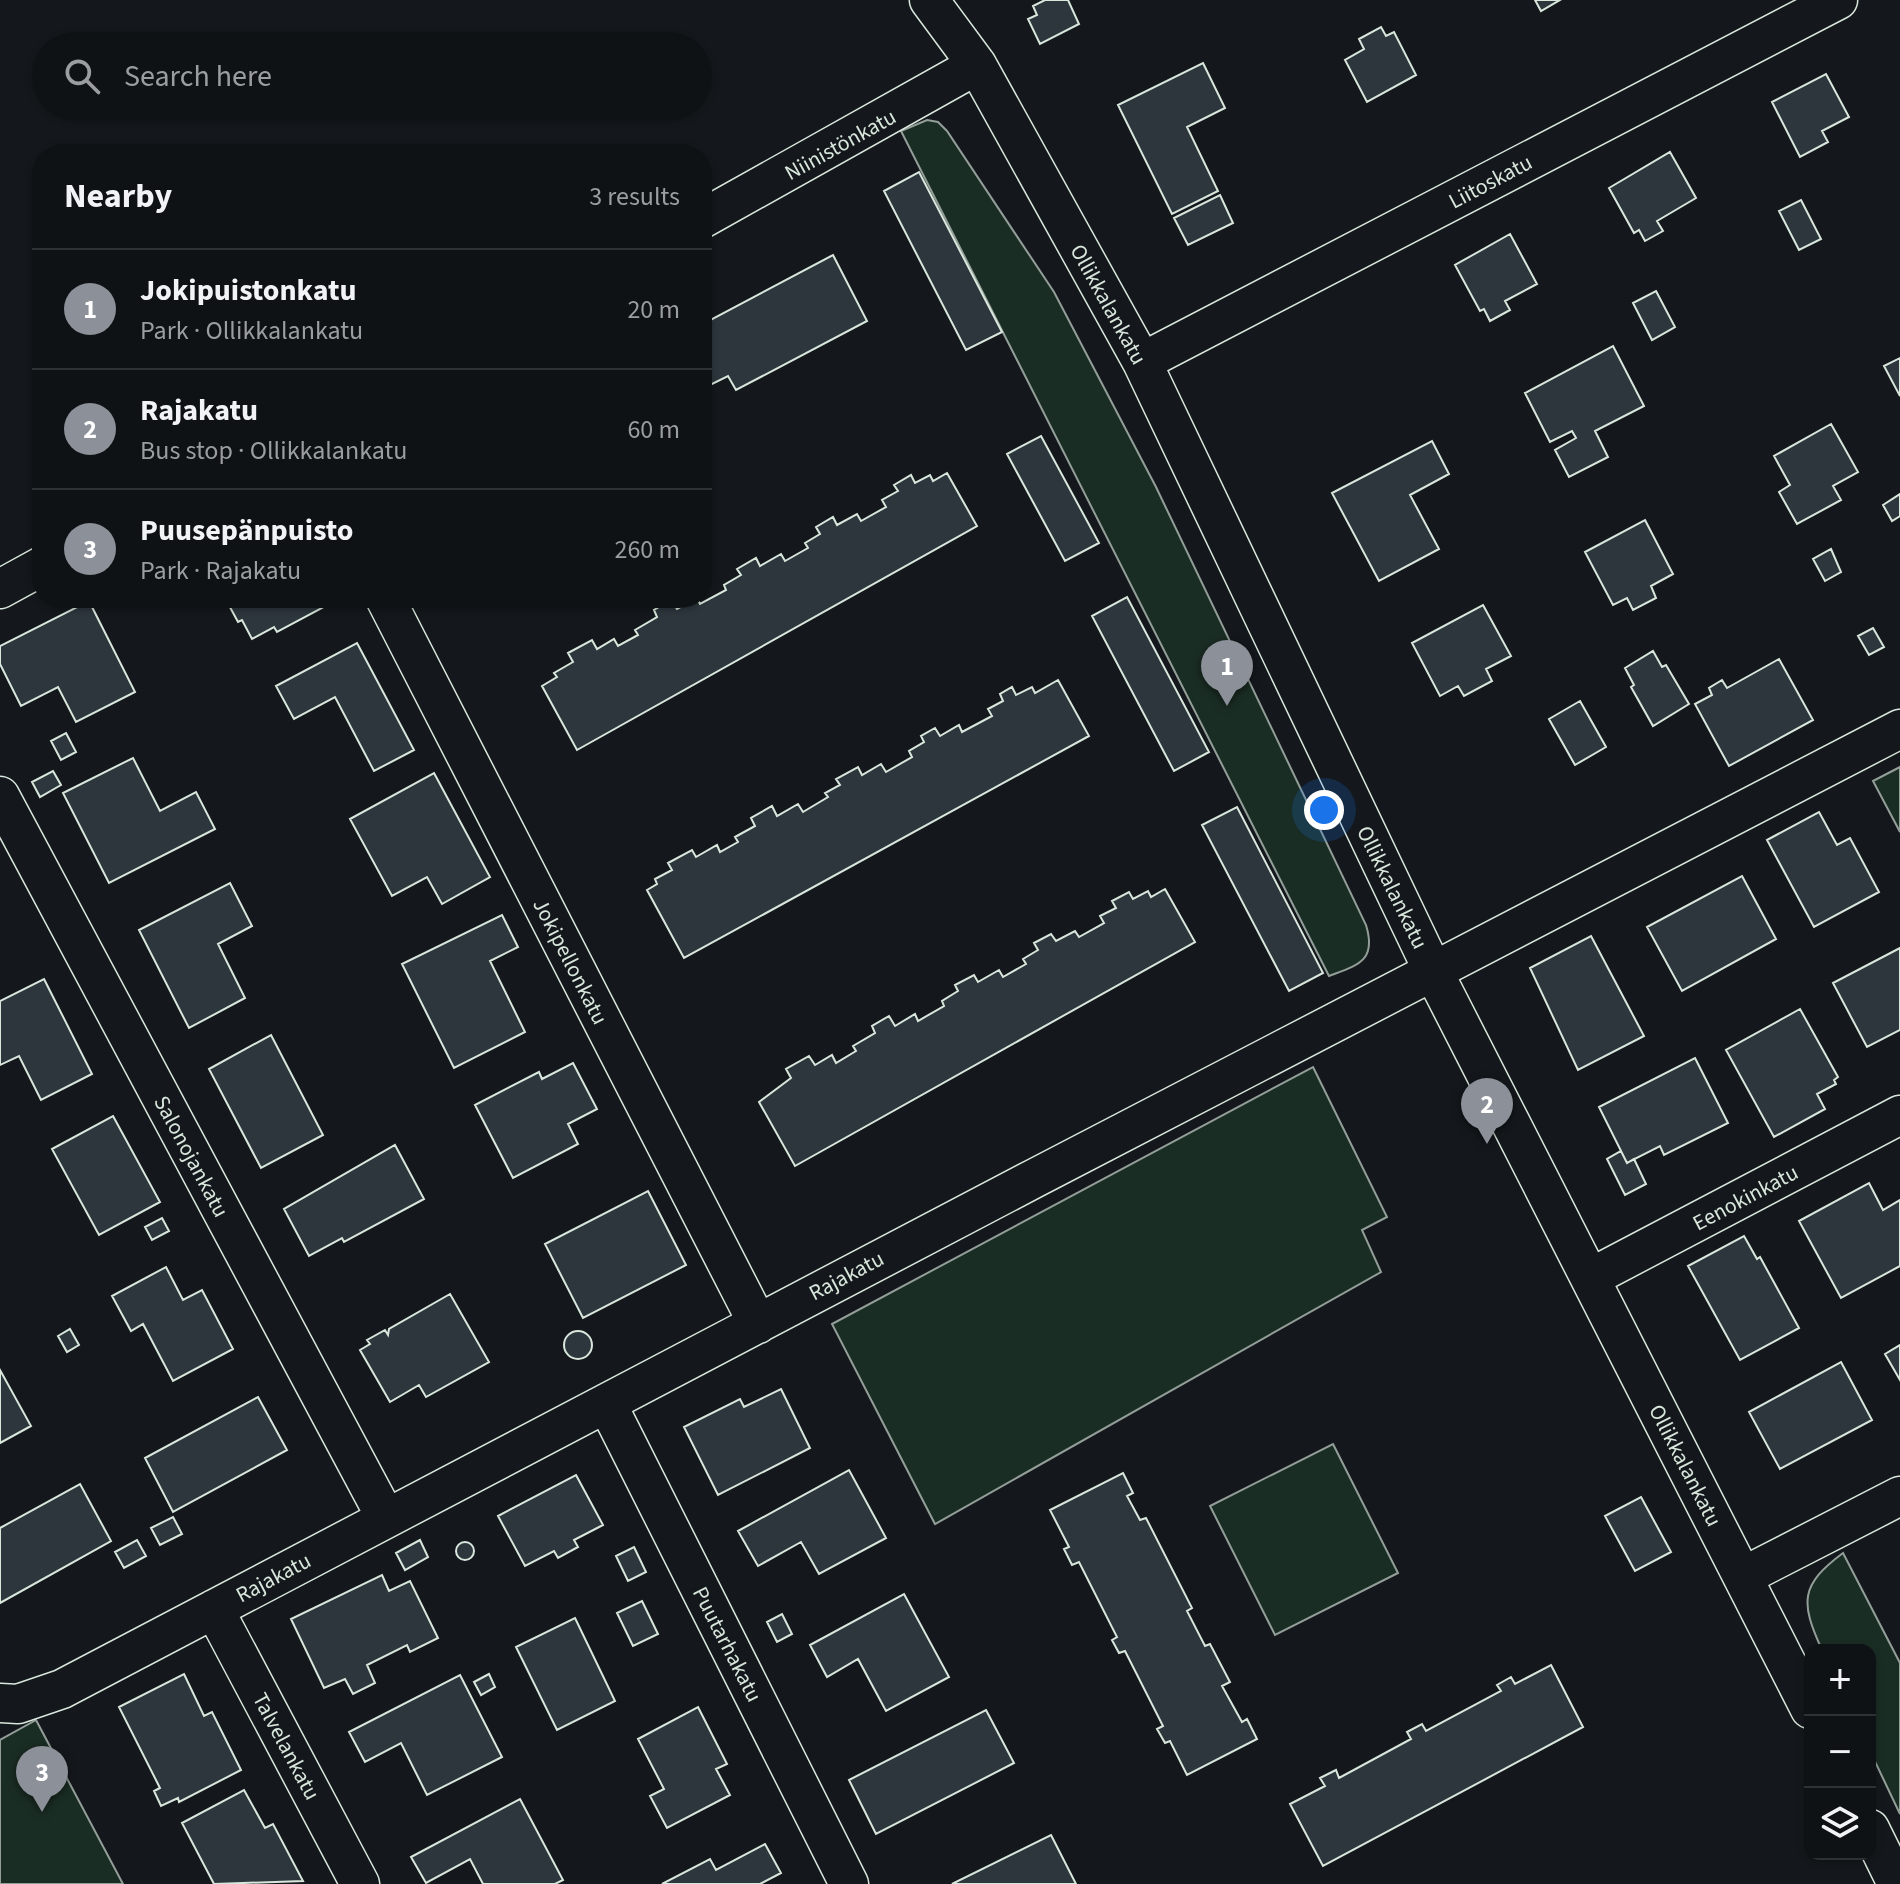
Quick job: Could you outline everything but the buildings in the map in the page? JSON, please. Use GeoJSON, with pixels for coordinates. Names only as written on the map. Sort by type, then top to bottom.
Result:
{"type":"FeatureCollection","features":[{"type":"Feature","properties":{"kind":"street","name":"Ollikkalankatu"},"geometry":{"type":"LineString","coordinates":[[929,0],[977,65],[1142,362],[1433,971],[1804,1697]]}},
{"type":"Feature","properties":{"kind":"street","name":"Liitoskatu"},"geometry":{"type":"LineString","coordinates":[[1142,362],[1838,0]]}},
{"type":"Feature","properties":{"kind":"street","name":"Niinistönkatu"},"geometry":{"type":"LineString","coordinates":[[712,213],[977,65]]}},
{"type":"Feature","properties":{"kind":"street"},"geometry":{"type":"LineString","coordinates":[[0,589],[32,571]]}},
{"type":"Feature","properties":{"kind":"street","name":"Jokipellonkatu"},"geometry":{"type":"LineString","coordinates":[[390,608],[758,1324]]}},
{"type":"Feature","properties":{"kind":"street","name":"Rajakatu"},"geometry":{"type":"LineString","coordinates":[[2,1704],[62,1689],[385,1516],[607,1404],[825,1285],[1900,729]]}},
{"type":"Feature","properties":{"kind":"street","name":"Salonojankatu"},"geometry":{"type":"LineString","coordinates":[[0,796],[385,1516]]}},
{"type":"Feature","properties":{"kind":"street","name":"Eenokinkatu"},"geometry":{"type":"LineString","coordinates":[[1590,1278],[1900,1115]]}},
{"type":"Feature","properties":{"kind":"street","name":"Puutarhakatu"},"geometry":{"type":"LineString","coordinates":[[607,1404],[849,1884]]}},
{"type":"Feature","properties":{"kind":"street"},"geometry":{"type":"LineString","coordinates":[[1744,1576],[1900,1496]]}},
{"type":"Feature","properties":{"kind":"street","name":"Talvelankatu"},"geometry":{"type":"LineString","coordinates":[[214,1609],[360,1884]]}},
{"type":"Feature","properties":{"kind":"street"},"geometry":{"type":"LineString","coordinates":[[1876,1841],[1897,1884]]}},
{"type":"Feature","properties":{"kind":"green space"},"geometry":{"type":"Polygon","coordinates":[[[927,120],[938,122],[947,131],[1054,292],[1156,487],[1366,925],[1369,947],[1367,954],[1356,965],[1329,976],[901,131],[927,120]]]}},
{"type":"Feature","properties":{"kind":"green space"},"geometry":{"type":"Polygon","coordinates":[[[1900,767],[1900,832],[1873,781],[1900,767]]]}},
{"type":"Feature","properties":{"kind":"green space"},"geometry":{"type":"Polygon","coordinates":[[[1313,1067],[1387,1217],[1362,1230],[1381,1272],[935,1524],[832,1324],[1313,1067]]]}},
{"type":"Feature","properties":{"kind":"green space"},"geometry":{"type":"Polygon","coordinates":[[[1333,1444],[1398,1573],[1275,1635],[1210,1506],[1333,1444]]]}},
{"type":"Feature","properties":{"kind":"green space"},"geometry":{"type":"Polygon","coordinates":[[[1843,1553],[1900,1663],[1900,1814],[1876,1764],[1876,1644],[1820,1644],[1810,1619],[1808,1596],[1818,1575],[1843,1553]]]}},
{"type":"Feature","properties":{"kind":"green space"},"geometry":{"type":"Polygon","coordinates":[[[36,1720],[123,1884],[0,1884],[0,1740],[36,1720]]]}},
{"type":"Feature","properties":{"kind":"place","name":"Jokipuistonkatu"},"geometry":{"type":"Point","coordinates":[1227,706]}},
{"type":"Feature","properties":{"kind":"place","name":"Rajakatu"},"geometry":{"type":"Point","coordinates":[1487,1144]}},
{"type":"Feature","properties":{"kind":"place","name":"Puusepänpuisto"},"geometry":{"type":"Point","coordinates":[42,1812]}}]}
